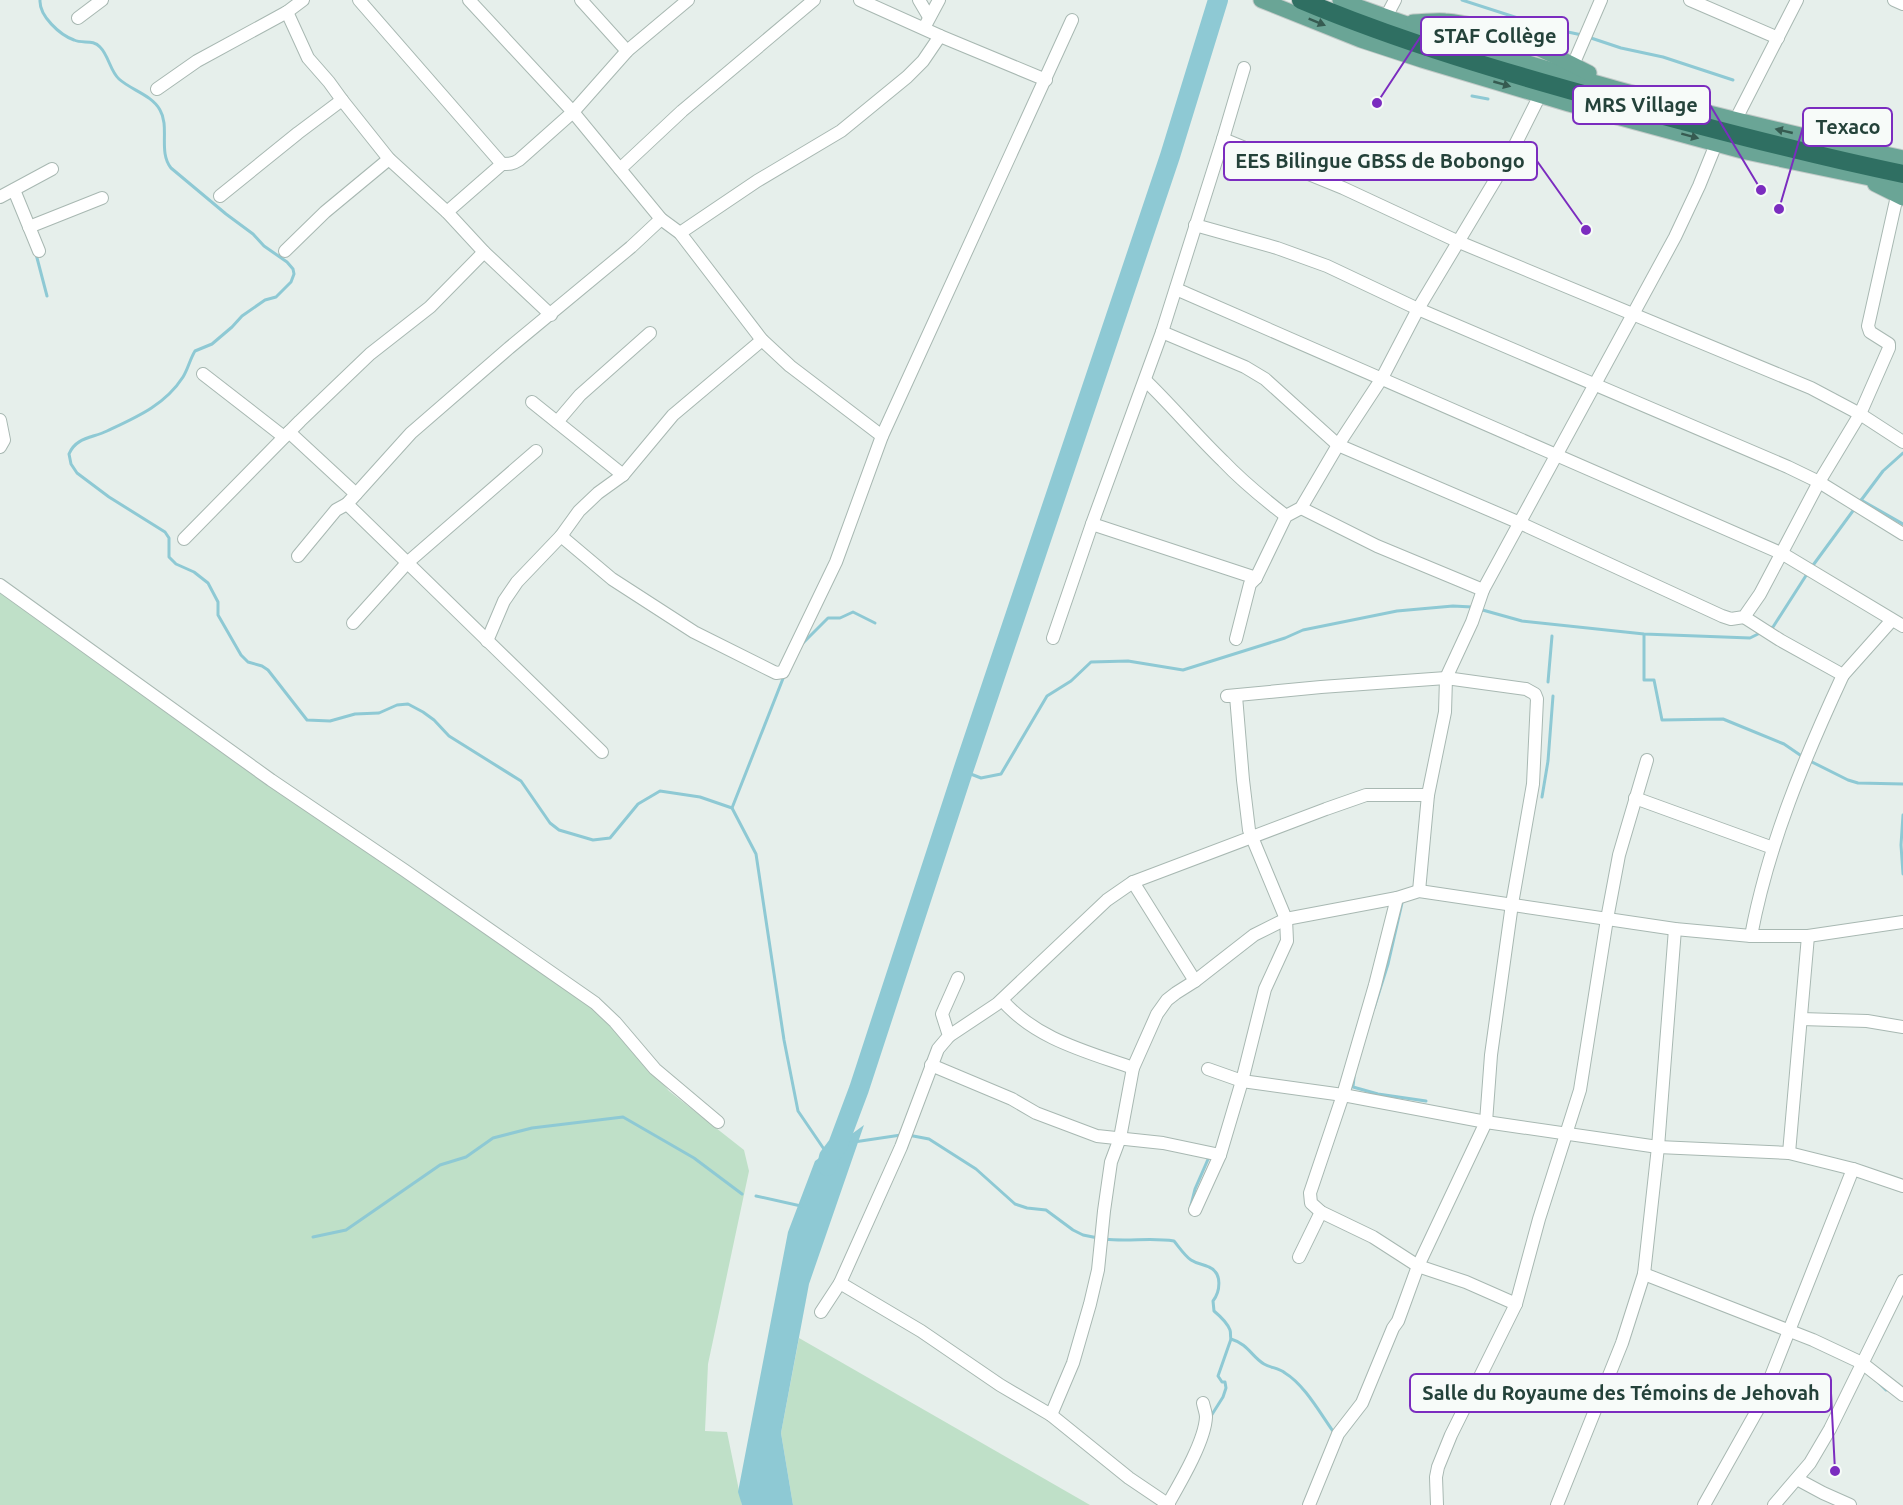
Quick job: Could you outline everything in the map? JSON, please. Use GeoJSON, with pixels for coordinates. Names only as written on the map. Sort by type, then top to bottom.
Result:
{"type":"FeatureCollection","features":[{"type":"Feature","properties":{"kind":"highway"},"geometry":{"type":"LineString","coordinates":[[1301,0],[1372,28],[1552,85],[1746,138],[1903,174]]}},
{"type":"Feature","properties":{"kind":"main road"},"geometry":{"type":"LineString","coordinates":[[1262,0],[1360,40],[1422,60],[1716,144],[1865,178],[1901,193]]}},
{"type":"Feature","properties":{"kind":"main road"},"geometry":{"type":"LineString","coordinates":[[1340,0],[1394,20],[1621,89],[1736,119],[1903,158]]}},
{"type":"Feature","properties":{"kind":"main road"},"geometry":{"type":"LineString","coordinates":[[1394,20],[1445,21],[1466,24],[1549,52],[1621,89]]}},
{"type":"Feature","properties":{"kind":"street"},"geometry":{"type":"LineString","coordinates":[[78,18],[102,0]]}},
{"type":"Feature","properties":{"kind":"street"},"geometry":{"type":"LineString","coordinates":[[158,89],[217,49],[287,12],[303,0]]}},
{"type":"Feature","properties":{"kind":"street"},"geometry":{"type":"LineString","coordinates":[[359,0],[502,164]]}},
{"type":"Feature","properties":{"kind":"street"},"geometry":{"type":"LineString","coordinates":[[469,0],[573,112],[661,219],[680,233],[762,340],[814,385],[882,436]]}},
{"type":"Feature","properties":{"kind":"street"},"geometry":{"type":"LineString","coordinates":[[582,0],[627,51]]}},
{"type":"Feature","properties":{"kind":"street"},"geometry":{"type":"LineString","coordinates":[[447,212],[502,164],[513,164],[519,160],[573,112],[627,51],[688,0]]}},
{"type":"Feature","properties":{"kind":"street"},"geometry":{"type":"LineString","coordinates":[[620,169],[682,111],[814,0]]}},
{"type":"Feature","properties":{"kind":"street"},"geometry":{"type":"LineString","coordinates":[[860,0],[927,22]]}},
{"type":"Feature","properties":{"kind":"street"},"geometry":{"type":"LineString","coordinates":[[919,0],[927,22],[940,36],[1046,80]]}},
{"type":"Feature","properties":{"kind":"street"},"geometry":{"type":"LineString","coordinates":[[927,22],[939,0]]}},
{"type":"Feature","properties":{"kind":"street"},"geometry":{"type":"LineString","coordinates":[[1394,20],[1395,0]]}},
{"type":"Feature","properties":{"kind":"street"},"geometry":{"type":"LineString","coordinates":[[1573,64],[1601,0]]}},
{"type":"Feature","properties":{"kind":"street"},"geometry":{"type":"LineString","coordinates":[[1690,0],[1778,38]]}},
{"type":"Feature","properties":{"kind":"street"},"geometry":{"type":"LineString","coordinates":[[1736,119],[1797,0]]}},
{"type":"Feature","properties":{"kind":"street"},"geometry":{"type":"LineString","coordinates":[[1894,0],[1903,4]]}},
{"type":"Feature","properties":{"kind":"street"},"geometry":{"type":"LineString","coordinates":[[287,12],[305,54],[389,159],[447,212],[484,252],[551,315]]}},
{"type":"Feature","properties":{"kind":"street"},"geometry":{"type":"LineString","coordinates":[[561,536],[612,579],[694,632],[776,673],[783,672],[836,562],[882,436],[1072,20]]}},
{"type":"Feature","properties":{"kind":"street"},"geometry":{"type":"LineString","coordinates":[[680,233],[757,181],[841,131],[924,61],[940,36]]}},
{"type":"Feature","properties":{"kind":"street"},"geometry":{"type":"LineString","coordinates":[[1053,638],[1162,332],[1244,68]]}},
{"type":"Feature","properties":{"kind":"street"},"geometry":{"type":"LineString","coordinates":[[1236,639],[1250,584],[1256,578],[1286,516],[1301,508],[1338,445],[1382,378],[1418,309],[1509,157],[1540,95]]}},
{"type":"Feature","properties":{"kind":"street"},"geometry":{"type":"LineString","coordinates":[[220,196],[342,100]]}},
{"type":"Feature","properties":{"kind":"street"},"geometry":{"type":"LineString","coordinates":[[1223,139],[1343,188],[1459,242],[1633,316],[1811,388],[1860,414],[1903,442]]}},
{"type":"Feature","properties":{"kind":"street"},"geometry":{"type":"LineString","coordinates":[[1419,891],[1428,795],[1445,712],[1446,678],[1472,622],[1483,590],[1675,237],[1716,144]]}},
{"type":"Feature","properties":{"kind":"street"},"geometry":{"type":"LineString","coordinates":[[285,251],[317,219],[389,159]]}},
{"type":"Feature","properties":{"kind":"street"},"geometry":{"type":"LineString","coordinates":[[0,197],[52,169]]}},
{"type":"Feature","properties":{"kind":"street"},"geometry":{"type":"LineString","coordinates":[[14,190],[39,251]]}},
{"type":"Feature","properties":{"kind":"street"},"geometry":{"type":"LineString","coordinates":[[1901,193],[1868,326],[1870,332],[1889,344],[1903,347]]}},
{"type":"Feature","properties":{"kind":"street"},"geometry":{"type":"LineString","coordinates":[[29,227],[102,198]]}},
{"type":"Feature","properties":{"kind":"street"},"geometry":{"type":"LineString","coordinates":[[298,556],[336,510],[347,504],[411,434],[661,219]]}},
{"type":"Feature","properties":{"kind":"street"},"geometry":{"type":"LineString","coordinates":[[1195,225],[1277,248],[1326,266],[1418,309],[1819,482],[1903,534]]}},
{"type":"Feature","properties":{"kind":"street"},"geometry":{"type":"LineString","coordinates":[[184,539],[370,354],[430,307],[484,252]]}},
{"type":"Feature","properties":{"kind":"street"},"geometry":{"type":"LineString","coordinates":[[1176,289],[1783,554],[1898,623],[1843,675],[1800,770],[1773,848],[1757,902],[1750,936]]}},
{"type":"Feature","properties":{"kind":"street"},"geometry":{"type":"LineString","coordinates":[[1162,332],[1245,367],[1265,379],[1338,445],[1520,523],[1731,619],[1744,616],[1760,594],[1783,554],[1819,482],[1860,414],[1889,344]]}},
{"type":"Feature","properties":{"kind":"street"},"geometry":{"type":"LineString","coordinates":[[557,422],[580,395],[651,333]]}},
{"type":"Feature","properties":{"kind":"street"},"geometry":{"type":"LineString","coordinates":[[487,641],[504,601],[517,582],[561,536],[579,511],[623,476],[673,415],[762,340]]}},
{"type":"Feature","properties":{"kind":"street"},"geometry":{"type":"LineString","coordinates":[[203,374],[287,435],[356,494]]}},
{"type":"Feature","properties":{"kind":"street"},"geometry":{"type":"LineString","coordinates":[[1145,380],[1255,492],[1286,516]]}},
{"type":"Feature","properties":{"kind":"street"},"geometry":{"type":"LineString","coordinates":[[532,402],[623,476]]}},
{"type":"Feature","properties":{"kind":"street"},"geometry":{"type":"LineString","coordinates":[[0,420],[4,440],[0,447]]}},
{"type":"Feature","properties":{"kind":"street"},"geometry":{"type":"LineString","coordinates":[[353,623],[407,563],[536,451]]}},
{"type":"Feature","properties":{"kind":"street"},"geometry":{"type":"LineString","coordinates":[[347,504],[602,752]]}},
{"type":"Feature","properties":{"kind":"street"},"geometry":{"type":"LineString","coordinates":[[1301,508],[1377,546],[1483,590]]}},
{"type":"Feature","properties":{"kind":"street"},"geometry":{"type":"LineString","coordinates":[[1092,524],[1256,578]]}},
{"type":"Feature","properties":{"kind":"street"},"geometry":{"type":"LineString","coordinates":[[0,585],[271,780],[595,1003],[615,1022],[655,1069],[718,1122]]}},
{"type":"Feature","properties":{"kind":"street"},"geometry":{"type":"LineString","coordinates":[[1744,616],[1780,640],[1843,675]]}},
{"type":"Feature","properties":{"kind":"street"},"geometry":{"type":"LineString","coordinates":[[1195,1210],[1220,1155],[1242,1081],[1265,989],[1287,941],[1286,919],[1249,830],[1236,696],[1227,696],[1446,678],[1526,689],[1535,694],[1537,699],[1533,784],[1512,904],[1491,1055],[1486,1122],[1418,1266],[1398,1321],[1362,1402],[1338,1434],[1309,1505]]}},
{"type":"Feature","properties":{"kind":"street"},"geometry":{"type":"LineString","coordinates":[[1437,1505],[1438,1467],[1516,1304],[1539,1219],[1580,1090],[1619,855],[1647,759]]}},
{"type":"Feature","properties":{"kind":"street"},"geometry":{"type":"LineString","coordinates":[[821,1312],[840,1282],[901,1147],[938,1050],[949,1036],[1002,1000],[1107,900],[1133,882],[1366,795],[1428,795]]}},
{"type":"Feature","properties":{"kind":"street"},"geometry":{"type":"LineString","coordinates":[[1635,798],[1773,848]]}},
{"type":"Feature","properties":{"kind":"street"},"geometry":{"type":"LineString","coordinates":[[1133,882],[1195,981]]}},
{"type":"Feature","properties":{"kind":"street"},"geometry":{"type":"LineString","coordinates":[[1051,1415],[1073,1363],[1090,1304],[1098,1270],[1111,1162],[1120,1138],[1133,1068],[1157,1014],[1167,1000],[1254,934],[1286,919],[1397,898],[1419,891],[1675,929],[1750,936],[1808,936],[1903,922]]}},
{"type":"Feature","properties":{"kind":"street"},"geometry":{"type":"LineString","coordinates":[[1397,898],[1343,1095],[1310,1193],[1311,1203],[1321,1212],[1373,1237],[1418,1266],[1466,1282],[1516,1304]]}},
{"type":"Feature","properties":{"kind":"street"},"geometry":{"type":"LineString","coordinates":[[1557,1505],[1622,1343],[1644,1274],[1658,1147],[1675,929]]}},
{"type":"Feature","properties":{"kind":"street"},"geometry":{"type":"LineString","coordinates":[[1789,1153],[1808,936]]}},
{"type":"Feature","properties":{"kind":"street"},"geometry":{"type":"LineString","coordinates":[[949,1036],[942,1014],[958,978]]}},
{"type":"Feature","properties":{"kind":"street"},"geometry":{"type":"LineString","coordinates":[[1002,1000],[1014,1013],[1048,1036],[1066,1045],[1133,1068]]}},
{"type":"Feature","properties":{"kind":"street"},"geometry":{"type":"LineString","coordinates":[[1801,1019],[1867,1021],[1903,1027]]}},
{"type":"Feature","properties":{"kind":"street"},"geometry":{"type":"LineString","coordinates":[[931,1065],[1012,1100],[1036,1113],[1097,1136],[1164,1143],[1220,1155]]}},
{"type":"Feature","properties":{"kind":"street"},"geometry":{"type":"LineString","coordinates":[[1208,1069],[1242,1081],[1343,1095],[1486,1122],[1658,1147],[1789,1153],[1903,1186]]}},
{"type":"Feature","properties":{"kind":"street"},"geometry":{"type":"LineString","coordinates":[[1704,1505],[1758,1409],[1853,1170]]}},
{"type":"Feature","properties":{"kind":"street"},"geometry":{"type":"LineString","coordinates":[[1299,1257],[1321,1212]]}},
{"type":"Feature","properties":{"kind":"street"},"geometry":{"type":"LineString","coordinates":[[1644,1274],[1813,1340],[1862,1364],[1903,1395]]}},
{"type":"Feature","properties":{"kind":"street"},"geometry":{"type":"LineString","coordinates":[[1774,1505],[1810,1463],[1830,1429],[1903,1281]]}},
{"type":"Feature","properties":{"kind":"street"},"geometry":{"type":"LineString","coordinates":[[840,1282],[921,1331],[1000,1385],[1051,1415],[1129,1478],[1168,1504],[1190,1464],[1204,1427],[1206,1416],[1203,1403]]}},
{"type":"Feature","properties":{"kind":"street"},"geometry":{"type":"LineString","coordinates":[[1797,1479],[1850,1505]]}},
{"type":"Feature","properties":{"kind":"green space"},"geometry":{"type":"Polygon","coordinates":[[[0,592],[260,780],[596,1007],[669,1091],[744,1150],[749,1171],[708,1364],[705,1431],[727,1432],[742,1505],[0,1505],[0,592]]]}},
{"type":"Feature","properties":{"kind":"green space"},"geometry":{"type":"Polygon","coordinates":[[[799,1338],[1090,1505],[793,1505],[781,1433],[799,1338]]]}},
{"type":"Feature","properties":{"kind":"water"},"geometry":{"type":"Polygon","coordinates":[[[864,1125],[809,1284],[781,1433],[793,1505],[742,1505],[738,1492],[788,1232],[815,1161],[864,1125]]]}},
{"type":"Feature","properties":{"kind":"waterway"},"geometry":{"type":"LineString","coordinates":[[40,0],[43,12],[57,29],[74,40],[97,45],[119,79],[147,96],[160,110],[164,124],[165,155],[171,168],[253,234],[264,246],[287,262],[294,274],[291,282],[276,297],[265,300],[242,316],[212,344],[195,351],[183,377],[159,403],[129,421],[76,444],[69,454],[71,464],[77,473],[109,497],[165,532],[169,538],[169,557],[176,564],[194,572],[208,583],[218,602],[218,615],[241,655],[248,662],[268,670],[307,720],[330,721],[355,714],[379,713],[397,705],[408,704],[434,720],[449,736],[521,781],[550,823],[559,830],[593,840],[610,838],[638,804],[660,791],[700,797],[732,808],[756,854],[784,1040],[798,1111],[828,1155]]}},
{"type":"Feature","properties":{"kind":"waterway"},"geometry":{"type":"LineString","coordinates":[[827,1166],[829,1157],[838,1145],[859,1089],[963,771],[1170,156],[1218,0]]}},
{"type":"Feature","properties":{"kind":"waterway"},"geometry":{"type":"LineString","coordinates":[[1462,0],[1549,28],[1582,35]]}},
{"type":"Feature","properties":{"kind":"waterway"},"geometry":{"type":"LineString","coordinates":[[1588,37],[1621,48],[1663,57],[1733,80]]}},
{"type":"Feature","properties":{"kind":"waterway"},"geometry":{"type":"LineString","coordinates":[[1472,96],[1488,99]]}},
{"type":"Feature","properties":{"kind":"waterway"},"geometry":{"type":"LineString","coordinates":[[36,254],[47,296]]}},
{"type":"Feature","properties":{"kind":"waterway"},"geometry":{"type":"LineString","coordinates":[[1859,503],[1883,471],[1903,453]]}},
{"type":"Feature","properties":{"kind":"waterway"},"geometry":{"type":"LineString","coordinates":[[1861,500],[1903,524]]}},
{"type":"Feature","properties":{"kind":"waterway"},"geometry":{"type":"LineString","coordinates":[[1811,568],[1855,508]]}},
{"type":"Feature","properties":{"kind":"waterway"},"geometry":{"type":"LineString","coordinates":[[1768,629],[1773,627],[1807,574]]}},
{"type":"Feature","properties":{"kind":"waterway"},"geometry":{"type":"LineString","coordinates":[[963,771],[981,778],[1001,774],[1047,696],[1071,681],[1091,662],[1128,661],[1183,670],[1285,638],[1303,630],[1397,611],[1453,606],[1472,607]]}},
{"type":"Feature","properties":{"kind":"waterway"},"geometry":{"type":"LineString","coordinates":[[1479,609],[1522,621],[1644,634],[1750,638],[1762,632]]}},
{"type":"Feature","properties":{"kind":"waterway"},"geometry":{"type":"LineString","coordinates":[[802,644],[828,618],[840,618],[853,612],[875,623]]}},
{"type":"Feature","properties":{"kind":"waterway"},"geometry":{"type":"LineString","coordinates":[[1644,635],[1644,680],[1654,680],[1662,720],[1723,719],[1784,744],[1803,757]]}},
{"type":"Feature","properties":{"kind":"waterway"},"geometry":{"type":"LineString","coordinates":[[1548,682],[1552,636]]}},
{"type":"Feature","properties":{"kind":"waterway"},"geometry":{"type":"LineString","coordinates":[[732,808],[784,676]]}},
{"type":"Feature","properties":{"kind":"waterway"},"geometry":{"type":"LineString","coordinates":[[1542,797],[1548,761],[1553,696]]}},
{"type":"Feature","properties":{"kind":"waterway"},"geometry":{"type":"LineString","coordinates":[[1808,760],[1858,783],[1903,784]]}},
{"type":"Feature","properties":{"kind":"waterway"},"geometry":{"type":"LineString","coordinates":[[1903,815],[1901,845],[1903,874]]}},
{"type":"Feature","properties":{"kind":"waterway"},"geometry":{"type":"LineString","coordinates":[[1374,1008],[1388,964],[1402,903]]}},
{"type":"Feature","properties":{"kind":"waterway"},"geometry":{"type":"LineString","coordinates":[[1354,1077],[1353,1087],[1378,1094],[1426,1101]]}},
{"type":"Feature","properties":{"kind":"waterway"},"geometry":{"type":"LineString","coordinates":[[313,1237],[346,1230],[440,1165],[466,1157],[493,1138],[532,1128],[623,1117],[694,1158],[742,1194]]}},
{"type":"Feature","properties":{"kind":"waterway"},"geometry":{"type":"LineString","coordinates":[[854,1142],[901,1135]]}},
{"type":"Feature","properties":{"kind":"waterway"},"geometry":{"type":"LineString","coordinates":[[908,1135],[929,1139],[976,1169],[1015,1204],[1046,1210],[1073,1230],[1098,1238]]}},
{"type":"Feature","properties":{"kind":"waterway"},"geometry":{"type":"LineString","coordinates":[[1190,1209],[1195,1189],[1209,1157]]}},
{"type":"Feature","properties":{"kind":"waterway"},"geometry":{"type":"LineString","coordinates":[[756,1196],[801,1206]]}},
{"type":"Feature","properties":{"kind":"waterway"},"geometry":{"type":"LineString","coordinates":[[1105,1239],[1174,1241],[1191,1260],[1213,1270],[1217,1274],[1219,1283],[1213,1301],[1214,1311],[1227,1324],[1231,1339],[1246,1347],[1264,1364],[1292,1378],[1306,1393],[1335,1434]]}},
{"type":"Feature","properties":{"kind":"waterway"},"geometry":{"type":"LineString","coordinates":[[1211,1416],[1226,1388],[1225,1382],[1222,1382],[1218,1376],[1231,1339]]}},
{"type":"Feature","properties":{"kind":"waterway"},"geometry":{"type":"LineString","coordinates":[[1879,1383],[1886,1390]]}},
{"type":"Feature","properties":{"kind":"place","name":"STAF Collège"},"geometry":{"type":"Point","coordinates":[1377,103]}},
{"type":"Feature","properties":{"kind":"place","name":"MRS Village"},"geometry":{"type":"Point","coordinates":[1761,190]}},
{"type":"Feature","properties":{"kind":"place","name":"Texaco"},"geometry":{"type":"Point","coordinates":[1779,209]}},
{"type":"Feature","properties":{"kind":"place","name":"EES Bilingue GBSS de Bobongo"},"geometry":{"type":"Point","coordinates":[1586,230]}},
{"type":"Feature","properties":{"kind":"place","name":"Salle du Royaume des Témoins de Jehovah"},"geometry":{"type":"Point","coordinates":[1835,1471]}}]}
